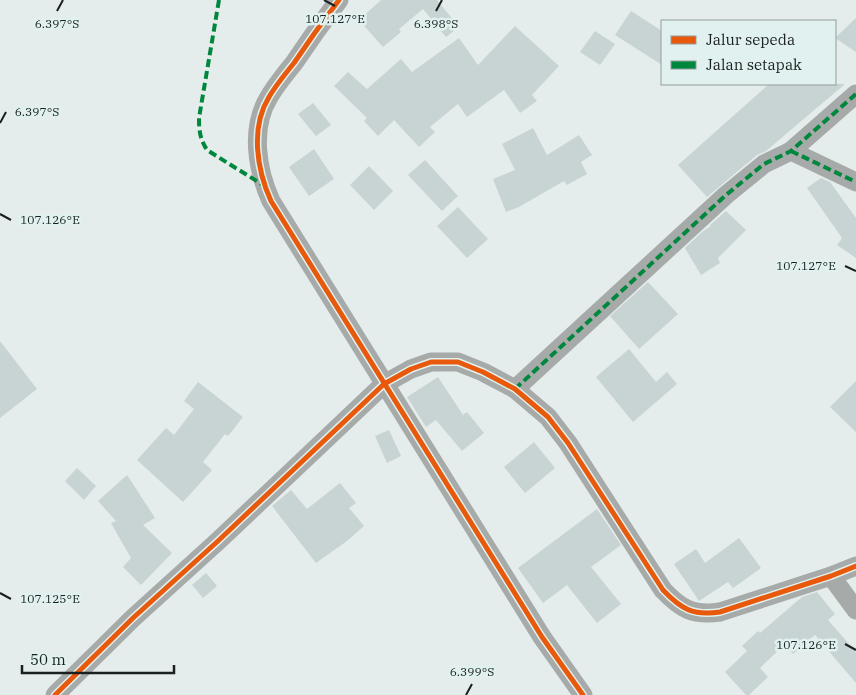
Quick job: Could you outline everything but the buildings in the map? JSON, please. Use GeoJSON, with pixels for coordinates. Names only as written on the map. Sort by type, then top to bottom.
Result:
{"type":"FeatureCollection","features":[{"type":"Feature","properties":{"kind":"street"},"geometry":{"type":"LineString","coordinates":[[339,0],[268,99],[259,124],[257,139],[263,185],[271,202],[542,637],[583,695]]}},
{"type":"Feature","properties":{"kind":"street"},"geometry":{"type":"LineString","coordinates":[[515,389],[726,195],[764,164],[790,151],[856,94]]}},
{"type":"Feature","properties":{"kind":"street"},"geometry":{"type":"LineString","coordinates":[[790,151],[856,182]]}},
{"type":"Feature","properties":{"kind":"street"},"geometry":{"type":"LineString","coordinates":[[55,695],[133,618],[218,541],[384,384],[410,369],[431,362],[458,362],[483,372],[515,389],[548,418],[568,443],[663,590],[673,601],[684,608],[693,612],[707,614],[720,612],[856,566]]}},
{"type":"Feature","properties":{"kind":"street"},"geometry":{"type":"LineString","coordinates":[[831,576],[856,610]]}},
{"type":"Feature","properties":{"kind":"marked path"},"geometry":{"type":"LineString","coordinates":[[219,0],[199,118],[200,135],[207,150],[263,185]]}},
{"type":"Feature","properties":{"kind":"marked path"},"geometry":{"type":"LineString","coordinates":[[515,389],[726,195],[764,164],[791,151],[856,94]]}},
{"type":"Feature","properties":{"kind":"marked path"},"geometry":{"type":"LineString","coordinates":[[791,151],[856,182]]}},
{"type":"Feature","properties":{"kind":"cycle path"},"geometry":{"type":"LineString","coordinates":[[339,0],[275,88],[263,109],[259,122],[258,149],[259,163],[266,189],[271,201],[542,637],[583,695]]}},
{"type":"Feature","properties":{"kind":"cycle path"},"geometry":{"type":"LineString","coordinates":[[55,695],[133,618],[218,541],[384,384],[411,369],[431,362],[458,362],[483,372],[515,389],[548,417],[568,443],[663,590],[688,610],[702,613],[720,612],[856,566]]}}]}
